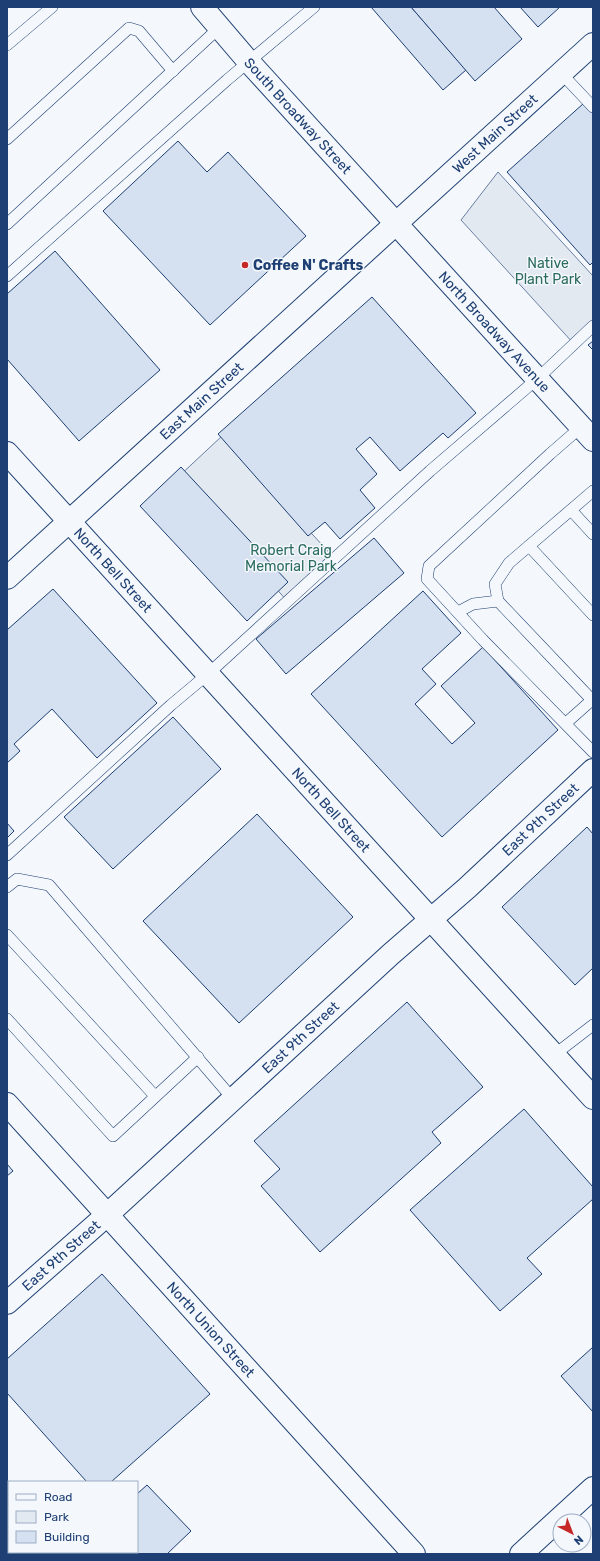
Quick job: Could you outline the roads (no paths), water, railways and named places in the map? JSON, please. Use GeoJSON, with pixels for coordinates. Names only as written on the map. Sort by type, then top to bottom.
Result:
{"type":"FeatureCollection","features":[{"type":"Feature","properties":{"kind":"street","name":"South Broadway Street"},"geometry":{"type":"LineString","coordinates":[[202,7],[249,62],[396,224]]}},
{"type":"Feature","properties":{"kind":"street","name":"West Main Street"},"geometry":{"type":"LineString","coordinates":[[396,224],[593,44]]}},
{"type":"Feature","properties":{"kind":"street","name":"North Broadway Avenue"},"geometry":{"type":"LineString","coordinates":[[396,224],[587,433]]}},
{"type":"Feature","properties":{"kind":"street","name":"East Main Street"},"geometry":{"type":"LineString","coordinates":[[7,578],[396,224]]}},
{"type":"Feature","properties":{"kind":"street","name":"North Bell Street"},"geometry":{"type":"LineString","coordinates":[[7,453],[593,1098]]}},
{"type":"Feature","properties":{"kind":"street","name":"East 9th Street"},"geometry":{"type":"LineString","coordinates":[[7,1303],[107,1215],[593,770]]}},
{"type":"Feature","properties":{"kind":"street","name":"North Union Street"},"geometry":{"type":"LineString","coordinates":[[7,1104],[414,1554]]}},
{"type":"Feature","properties":{"kind":"street"},"geometry":{"type":"LineString","coordinates":[[521,1554],[593,1488]]}},
{"type":"Feature","properties":{"kind":"lane"},"geometry":{"type":"LineString","coordinates":[[7,45],[52,7]]}},
{"type":"Feature","properties":{"kind":"lane"},"geometry":{"type":"LineString","coordinates":[[7,276],[249,62],[314,7]]}},
{"type":"Feature","properties":{"kind":"lane"},"geometry":{"type":"LineString","coordinates":[[7,224],[220,27]]}},
{"type":"Feature","properties":{"kind":"lane"},"geometry":{"type":"LineString","coordinates":[[7,139],[129,28],[139,31],[173,71]]}},
{"type":"Feature","properties":{"kind":"lane"},"geometry":{"type":"LineString","coordinates":[[561,73],[593,107]]}},
{"type":"Feature","properties":{"kind":"lane"},"geometry":{"type":"LineString","coordinates":[[7,855],[424,477],[538,379],[593,326]]}},
{"type":"Feature","properties":{"kind":"lane"},"geometry":{"type":"LineString","coordinates":[[587,433],[550,454],[429,566],[427,579],[593,752]]}},
{"type":"Feature","properties":{"kind":"lane"},"geometry":{"type":"LineString","coordinates":[[566,724],[592,700],[498,601],[495,584],[509,563],[593,491]]}},
{"type":"Feature","properties":{"kind":"lane"},"geometry":{"type":"LineString","coordinates":[[571,510],[593,534]]}},
{"type":"Feature","properties":{"kind":"lane"},"geometry":{"type":"LineString","coordinates":[[529,546],[593,615]]}},
{"type":"Feature","properties":{"kind":"lane"},"geometry":{"type":"LineString","coordinates":[[458,612],[473,604],[498,601]]}},
{"type":"Feature","properties":{"kind":"lane"},"geometry":{"type":"LineString","coordinates":[[7,887],[17,879],[48,885],[233,1099]]}},
{"type":"Feature","properties":{"kind":"lane"},"geometry":{"type":"LineString","coordinates":[[7,936],[155,1096]]}},
{"type":"Feature","properties":{"kind":"lane"},"geometry":{"type":"LineString","coordinates":[[7,1019],[113,1136],[198,1057]]}},
{"type":"Feature","properties":{"kind":"lane"},"geometry":{"type":"LineString","coordinates":[[554,1055],[593,1025]]}},
{"type":"Feature","properties":{"kind":"place","name":"Coffee N' Crafts"},"geometry":{"type":"Point","coordinates":[245,265]}},
{"type":"Feature","properties":{"kind":"park label","name":"Native Plant Park"},"geometry":{"type":"Point","coordinates":[548,272]}},
{"type":"Feature","properties":{"kind":"park label","name":"Robert Craig Memorial Park"},"geometry":{"type":"Point","coordinates":[291,558]}}]}
